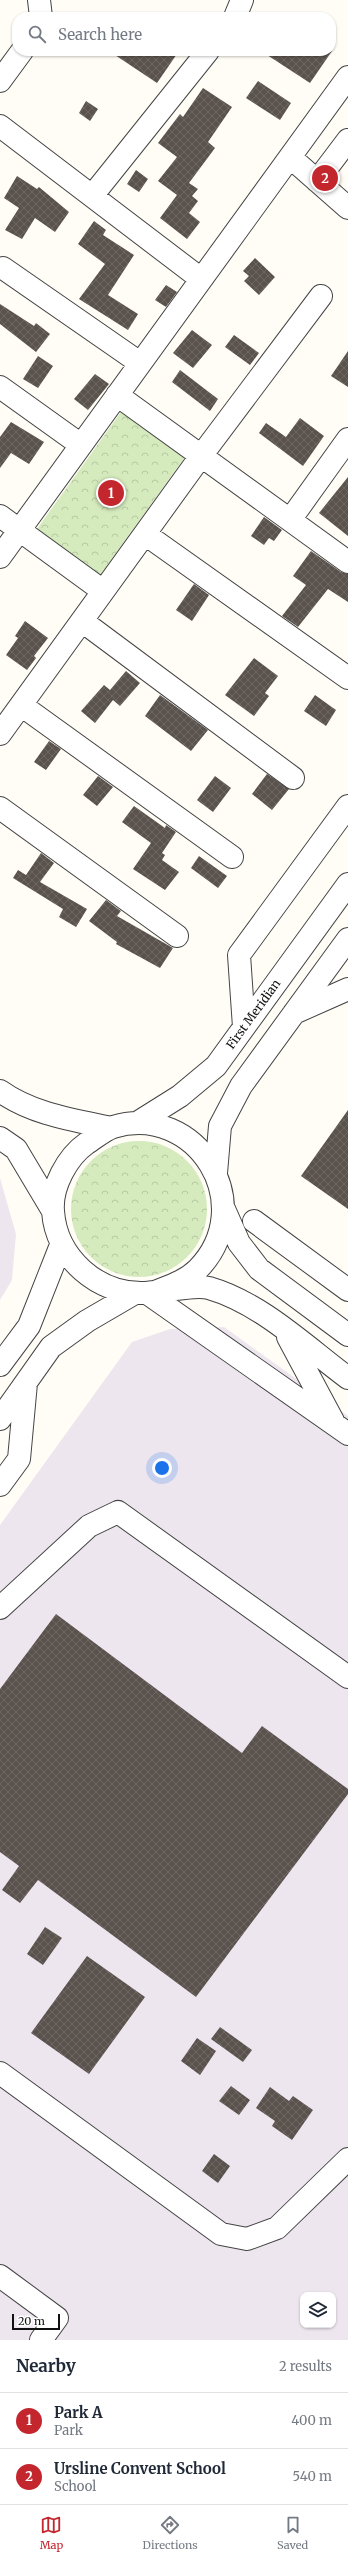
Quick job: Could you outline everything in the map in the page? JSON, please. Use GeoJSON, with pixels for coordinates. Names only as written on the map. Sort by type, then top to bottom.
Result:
{"type":"FeatureCollection","features":[{"type":"Feature","properties":{"kind":"street"},"geometry":{"type":"LineString","coordinates":[[39,0],[40,12]]}},
{"type":"Feature","properties":{"kind":"street"},"geometry":{"type":"LineString","coordinates":[[237,12],[242,0]]}},
{"type":"Feature","properties":{"kind":"street"},"geometry":{"type":"LineString","coordinates":[[0,81],[18,56]]}},
{"type":"Feature","properties":{"kind":"street"},"geometry":{"type":"LineString","coordinates":[[92,196],[204,56]]}},
{"type":"Feature","properties":{"kind":"street"},"geometry":{"type":"LineString","coordinates":[[0,557],[348,77]]}},
{"type":"Feature","properties":{"kind":"street"},"geometry":{"type":"LineString","coordinates":[[0,126],[201,279]]}},
{"type":"Feature","properties":{"kind":"street"},"geometry":{"type":"LineString","coordinates":[[317,181],[348,140]]}},
{"type":"Feature","properties":{"kind":"street"},"geometry":{"type":"LineString","coordinates":[[290,157],[348,208]]}},
{"type":"Feature","properties":{"kind":"street"},"geometry":{"type":"LineString","coordinates":[[4,268],[140,363]]}},
{"type":"Feature","properties":{"kind":"street"},"geometry":{"type":"LineString","coordinates":[[0,734],[201,456],[322,296]]}},
{"type":"Feature","properties":{"kind":"street"},"geometry":{"type":"LineString","coordinates":[[0,387],[81,445]]}},
{"type":"Feature","properties":{"kind":"street"},"geometry":{"type":"LineString","coordinates":[[118,395],[348,562]]}},
{"type":"Feature","properties":{"kind":"street"},"geometry":{"type":"LineString","coordinates":[[290,520],[348,438]]}},
{"type":"Feature","properties":{"kind":"street"},"geometry":{"type":"LineString","coordinates":[[0,516],[103,591]]}},
{"type":"Feature","properties":{"kind":"street"},"geometry":{"type":"LineString","coordinates":[[145,534],[348,678]]}},
{"type":"Feature","properties":{"kind":"street"},"geometry":{"type":"LineString","coordinates":[[82,621],[293,778]]}},
{"type":"Feature","properties":{"kind":"street"},"geometry":{"type":"LineString","coordinates":[[21,705],[232,857]]}},
{"type":"Feature","properties":{"kind":"street"},"geometry":{"type":"LineString","coordinates":[[244,1028],[239,955],[348,806]]}},
{"type":"Feature","properties":{"kind":"street"},"geometry":{"type":"LineString","coordinates":[[0,808],[177,936]]}},
{"type":"Feature","properties":{"kind":"street","name":"First Meridian"},"geometry":{"type":"LineString","coordinates":[[137,1123],[180,1096],[216,1066],[348,884]]}},
{"type":"Feature","properties":{"kind":"street"},"geometry":{"type":"LineString","coordinates":[[216,1173],[220,1126],[241,1086],[348,939]]}},
{"type":"Feature","properties":{"kind":"street"},"geometry":{"type":"LineString","coordinates":[[294,1014],[348,989]]}},
{"type":"Feature","properties":{"kind":"street"},"geometry":{"type":"LineString","coordinates":[[0,1091],[11,1099],[46,1113],[111,1128]]}},
{"type":"Feature","properties":{"kind":"street"},"geometry":{"type":"LineString","coordinates":[[0,1419],[51,1347],[87,1321],[146,1293],[179,1283],[198,1269],[218,1240],[224,1209],[223,1196],[216,1173],[210,1162],[189,1139],[163,1126],[137,1123],[111,1128],[75,1152],[56,1188],[53,1212]]}},
{"type":"Feature","properties":{"kind":"street"},"geometry":{"type":"LineString","coordinates":[[0,1138],[16,1150],[53,1212],[61,1245],[80,1271],[114,1290],[146,1293],[207,1287],[244,1302],[348,1378]]}},
{"type":"Feature","properties":{"kind":"street"},"geometry":{"type":"LineString","coordinates":[[224,1209],[239,1243],[259,1269],[339,1321],[348,1335]]}},
{"type":"Feature","properties":{"kind":"street"},"geometry":{"type":"LineString","coordinates":[[254,1221],[348,1290]]}},
{"type":"Feature","properties":{"kind":"street"},"geometry":{"type":"LineString","coordinates":[[3,1358],[29,1326],[61,1245]]}},
{"type":"Feature","properties":{"kind":"street"},"geometry":{"type":"LineString","coordinates":[[146,1293],[342,1430]]}},
{"type":"Feature","properties":{"kind":"street"},"geometry":{"type":"LineString","coordinates":[[284,1330],[342,1430]]}},
{"type":"Feature","properties":{"kind":"street"},"geometry":{"type":"LineString","coordinates":[[0,1485],[19,1458],[26,1382]]}},
{"type":"Feature","properties":{"kind":"street"},"geometry":{"type":"LineString","coordinates":[[0,1608],[89,1526],[118,1512],[348,1677]]}},
{"type":"Feature","properties":{"kind":"street"},"geometry":{"type":"LineString","coordinates":[[0,2073],[221,2234],[247,2239],[276,2228],[348,2159]]}},
{"type":"Feature","properties":{"kind":"street"},"geometry":{"type":"LineString","coordinates":[[0,2276],[57,2318],[41,2340]]}},
{"type":"Feature","properties":{"kind":"shaded area"},"geometry":{"type":"Polygon","coordinates":[[[0,1178],[16,1234],[12,1280],[0,1300],[0,1178]]]}},
{"type":"Feature","properties":{"kind":"shaded area"},"geometry":{"type":"Polygon","coordinates":[[[224,1327],[348,1416],[348,2340],[0,2340],[0,1525],[132,1342],[170,1329],[224,1327]]]}},
{"type":"Feature","properties":{"kind":"green space"},"geometry":{"type":"Polygon","coordinates":[[[121,412],[185,457],[100,575],[37,529],[121,412]]]}},
{"type":"Feature","properties":{"kind":"green space"},"geometry":{"type":"Polygon","coordinates":[[[132,1141],[146,1141],[165,1146],[177,1152],[192,1166],[202,1183],[206,1196],[206,1222],[202,1235],[196,1247],[182,1262],[177,1266],[159,1274],[146,1277],[132,1277],[113,1272],[101,1266],[86,1252],[82,1247],[74,1229],[71,1216],[71,1202],[76,1183],[82,1171],[96,1156],[101,1152],[119,1144],[132,1141]]]}},
{"type":"Feature","properties":{"kind":"building"},"geometry":{"type":"Polygon","coordinates":[[[116,56],[176,56],[157,83],[116,56]]]}},
{"type":"Feature","properties":{"kind":"building"},"geometry":{"type":"Polygon","coordinates":[[[269,56],[329,56],[310,83],[269,56]]]}},
{"type":"Feature","properties":{"kind":"building"},"geometry":{"type":"Polygon","coordinates":[[[258,81],[291,103],[280,120],[246,98],[258,81]]]}},
{"type":"Feature","properties":{"kind":"building"},"geometry":{"type":"Polygon","coordinates":[[[203,88],[232,107],[208,142],[215,148],[189,183],[198,189],[192,196],[198,201],[189,213],[200,222],[187,239],[160,218],[177,195],[158,181],[177,157],[158,143],[180,114],[183,117],[203,88]]]}},
{"type":"Feature","properties":{"kind":"building"},"geometry":{"type":"Polygon","coordinates":[[[86,101],[98,109],[90,121],[79,113],[86,101]]]}},
{"type":"Feature","properties":{"kind":"building"},"geometry":{"type":"Polygon","coordinates":[[[136,170],[148,179],[139,192],[127,184],[136,170]]]}},
{"type":"Feature","properties":{"kind":"building"},"geometry":{"type":"Polygon","coordinates":[[[17,176],[37,189],[39,187],[69,212],[55,232],[35,218],[22,239],[5,230],[19,208],[4,198],[17,176]]]}},
{"type":"Feature","properties":{"kind":"building"},"geometry":{"type":"Polygon","coordinates":[[[94,221],[106,230],[103,235],[134,255],[108,295],[138,314],[128,330],[79,299],[105,264],[78,244],[94,221]]]}},
{"type":"Feature","properties":{"kind":"building"},"geometry":{"type":"Polygon","coordinates":[[[255,258],[275,277],[259,295],[244,281],[249,276],[243,271],[255,258]]]}},
{"type":"Feature","properties":{"kind":"building"},"geometry":{"type":"Polygon","coordinates":[[[166,285],[177,292],[166,307],[155,300],[166,285]]]}},
{"type":"Feature","properties":{"kind":"building"},"geometry":{"type":"Polygon","coordinates":[[[0,304],[34,326],[36,323],[50,334],[36,352],[0,324],[0,304]]]}},
{"type":"Feature","properties":{"kind":"building"},"geometry":{"type":"Polygon","coordinates":[[[192,330],[212,345],[193,368],[173,353],[192,330]]]}},
{"type":"Feature","properties":{"kind":"building"},"geometry":{"type":"Polygon","coordinates":[[[234,335],[259,353],[250,365],[225,347],[234,335]]]}},
{"type":"Feature","properties":{"kind":"building"},"geometry":{"type":"Polygon","coordinates":[[[348,351],[348,387],[331,376],[348,351]]]}},
{"type":"Feature","properties":{"kind":"building"},"geometry":{"type":"Polygon","coordinates":[[[38,356],[53,366],[38,388],[23,379],[38,356]]]}},
{"type":"Feature","properties":{"kind":"building"},"geometry":{"type":"Polygon","coordinates":[[[180,370],[218,399],[210,411],[172,382],[180,370]]]}},
{"type":"Feature","properties":{"kind":"building"},"geometry":{"type":"Polygon","coordinates":[[[95,374],[109,384],[88,410],[74,399],[95,374]]]}},
{"type":"Feature","properties":{"kind":"building"},"geometry":{"type":"Polygon","coordinates":[[[300,418],[324,436],[303,466],[259,433],[266,423],[286,437],[300,418]]]}},
{"type":"Feature","properties":{"kind":"building"},"geometry":{"type":"Polygon","coordinates":[[[11,422],[44,442],[29,464],[11,453],[0,468],[0,437],[11,422]]]}},
{"type":"Feature","properties":{"kind":"building"},"geometry":{"type":"Polygon","coordinates":[[[348,477],[348,536],[319,513],[348,477]]]}},
{"type":"Feature","properties":{"kind":"building"},"geometry":{"type":"Polygon","coordinates":[[[264,517],[282,530],[274,541],[269,538],[264,545],[251,536],[264,517]]]}},
{"type":"Feature","properties":{"kind":"building"},"geometry":{"type":"Polygon","coordinates":[[[311,551],[341,572],[348,574],[348,602],[328,589],[298,627],[282,616],[306,585],[293,576],[311,551]]]}},
{"type":"Feature","properties":{"kind":"building"},"geometry":{"type":"Polygon","coordinates":[[[194,584],[209,595],[192,621],[176,610],[194,584]]]}},
{"type":"Feature","properties":{"kind":"building"},"geometry":{"type":"Polygon","coordinates":[[[25,621],[48,638],[34,656],[36,658],[27,670],[6,655],[18,638],[15,636],[25,621]]]}},
{"type":"Feature","properties":{"kind":"building"},"geometry":{"type":"Polygon","coordinates":[[[254,658],[278,676],[265,693],[269,696],[254,716],[225,695],[254,658]]]}},
{"type":"Feature","properties":{"kind":"building"},"geometry":{"type":"Polygon","coordinates":[[[126,671],[140,683],[120,706],[113,700],[95,723],[81,711],[104,685],[110,690],[126,671]]]}},
{"type":"Feature","properties":{"kind":"building"},"geometry":{"type":"Polygon","coordinates":[[[160,695],[208,730],[191,751],[145,716],[160,695]]]}},
{"type":"Feature","properties":{"kind":"building"},"geometry":{"type":"Polygon","coordinates":[[[315,695],[336,710],[326,726],[304,711],[315,695]]]}},
{"type":"Feature","properties":{"kind":"building"},"geometry":{"type":"Polygon","coordinates":[[[49,741],[61,749],[46,770],[34,762],[49,741]]]}},
{"type":"Feature","properties":{"kind":"building"},"geometry":{"type":"Polygon","coordinates":[[[267,774],[289,789],[272,810],[252,794],[267,774]]]}},
{"type":"Feature","properties":{"kind":"building"},"geometry":{"type":"Polygon","coordinates":[[[98,776],[113,787],[97,806],[83,795],[98,776]]]}},
{"type":"Feature","properties":{"kind":"building"},"geometry":{"type":"Polygon","coordinates":[[[215,776],[231,788],[213,812],[197,800],[215,776]]]}},
{"type":"Feature","properties":{"kind":"building"},"geometry":{"type":"Polygon","coordinates":[[[134,806],[165,828],[166,825],[176,832],[162,853],[165,855],[162,860],[179,872],[165,890],[133,869],[151,843],[122,822],[134,806]]]}},
{"type":"Feature","properties":{"kind":"building"},"geometry":{"type":"Polygon","coordinates":[[[41,853],[54,863],[40,882],[87,909],[76,927],[59,917],[63,909],[13,878],[18,870],[26,875],[41,853]]]}},
{"type":"Feature","properties":{"kind":"building"},"geometry":{"type":"Polygon","coordinates":[[[199,856],[227,876],[218,888],[191,868],[199,856]]]}},
{"type":"Feature","properties":{"kind":"building"},"geometry":{"type":"Polygon","coordinates":[[[106,900],[121,911],[117,916],[173,948],[160,968],[116,944],[117,942],[89,921],[106,900]]]}},
{"type":"Feature","properties":{"kind":"building"},"geometry":{"type":"Polygon","coordinates":[[[348,1110],[348,1209],[301,1176],[348,1110]]]}},
{"type":"Feature","properties":{"kind":"building"},"geometry":{"type":"Polygon","coordinates":[[[56,1614],[242,1753],[262,1726],[348,1789],[348,1794],[196,1997],[38,1880],[20,1903],[2,1890],[19,1866],[0,1852],[0,1689],[56,1614]]]}},
{"type":"Feature","properties":{"kind":"building"},"geometry":{"type":"Polygon","coordinates":[[[45,1927],[62,1938],[43,1965],[27,1954],[45,1927]]]}},
{"type":"Feature","properties":{"kind":"building"},"geometry":{"type":"Polygon","coordinates":[[[87,1956],[145,1997],[89,2074],[31,2033],[87,1956]]]}},
{"type":"Feature","properties":{"kind":"building"},"geometry":{"type":"Polygon","coordinates":[[[220,2027],[252,2050],[243,2062],[211,2039],[220,2027]]]}},
{"type":"Feature","properties":{"kind":"building"},"geometry":{"type":"Polygon","coordinates":[[[197,2038],[216,2051],[200,2075],[181,2061],[197,2038]]]}},
{"type":"Feature","properties":{"kind":"building"},"geometry":{"type":"Polygon","coordinates":[[[231,2086],[250,2100],[239,2115],[219,2101],[231,2086]]]}},
{"type":"Feature","properties":{"kind":"building"},"geometry":{"type":"Polygon","coordinates":[[[270,2087],[289,2101],[293,2096],[313,2110],[292,2140],[272,2126],[275,2121],[256,2108],[270,2087]]]}},
{"type":"Feature","properties":{"kind":"building"},"geometry":{"type":"Polygon","coordinates":[[[214,2154],[230,2166],[218,2183],[202,2171],[214,2154]]]}},
{"type":"Feature","properties":{"kind":"place","name":"Ursline Convent School"},"geometry":{"type":"Point","coordinates":[325,178]}},
{"type":"Feature","properties":{"kind":"place","name":"Park A"},"geometry":{"type":"Point","coordinates":[111,493]}}]}
